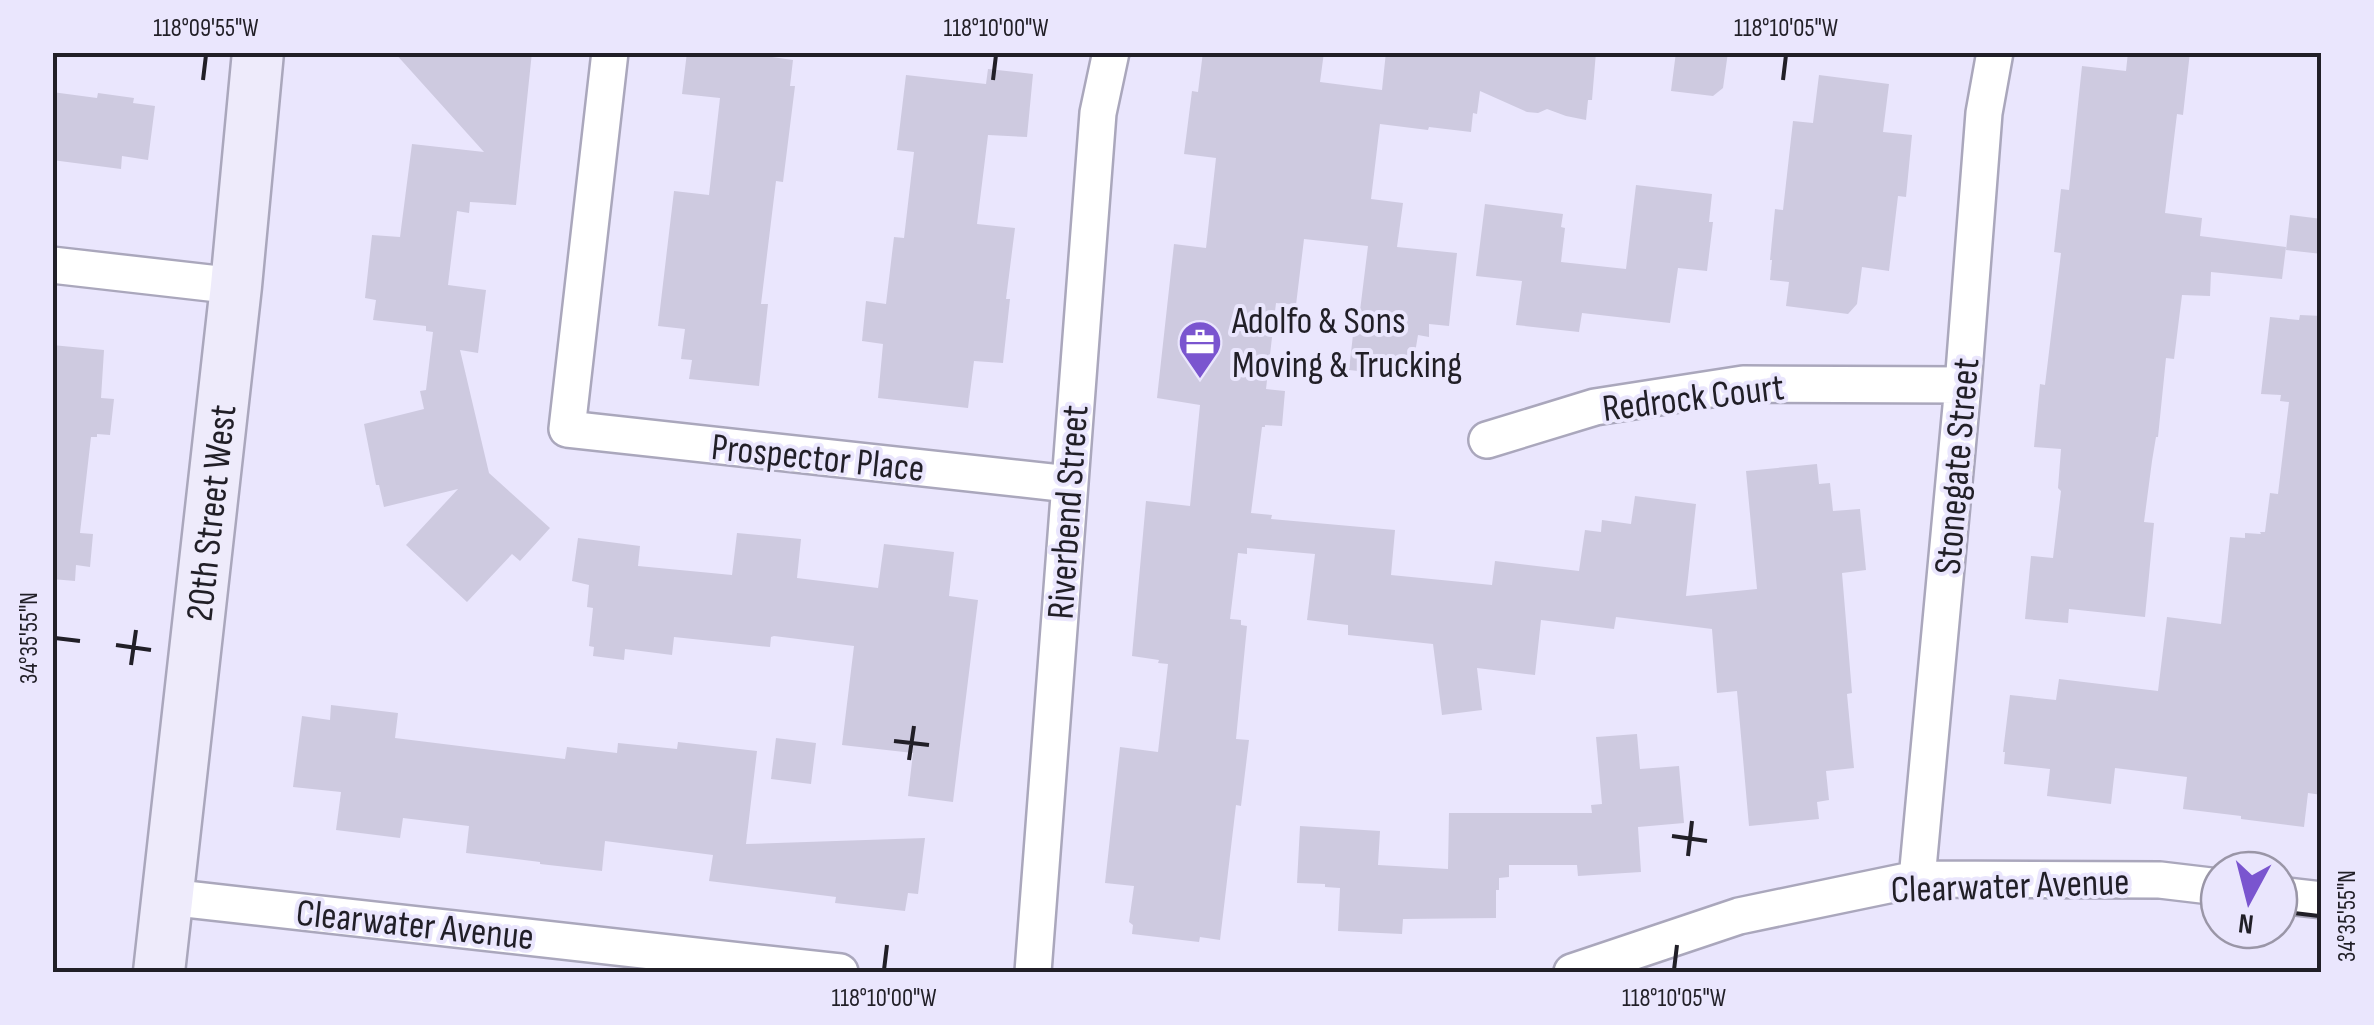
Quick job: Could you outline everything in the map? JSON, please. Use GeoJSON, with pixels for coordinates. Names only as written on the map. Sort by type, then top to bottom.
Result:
{"type":"FeatureCollection","features":[{"type":"Feature","properties":{"kind":"street","name":"20th Street West"},"geometry":{"type":"LineString","coordinates":[[159,972],[236,286],[258,52]]}},
{"type":"Feature","properties":{"kind":"street","name":"Prospector Place"},"geometry":{"type":"LineString","coordinates":[[610,52],[567,429],[1069,484]]}},
{"type":"Feature","properties":{"kind":"street","name":"Riverbend Street"},"geometry":{"type":"LineString","coordinates":[[1033,972],[1098,113],[1111,52]]}},
{"type":"Feature","properties":{"kind":"street","name":"Stonegate Street"},"geometry":{"type":"LineString","coordinates":[[1918,880],[1984,113],[1995,52]]}},
{"type":"Feature","properties":{"kind":"street"},"geometry":{"type":"LineString","coordinates":[[52,265],[236,286]]}},
{"type":"Feature","properties":{"kind":"street","name":"Redrock Court"},"geometry":{"type":"LineString","coordinates":[[1488,440],[1595,407],[1743,384],[1963,385]]}},
{"type":"Feature","properties":{"kind":"street","name":"Clearwater Avenue"},"geometry":{"type":"LineString","coordinates":[[1572,972],[1739,916],[1918,880],[2160,880],[2199,885]]}},
{"type":"Feature","properties":{"kind":"street","name":"Clearwater Avenue"},"geometry":{"type":"LineString","coordinates":[[168,897],[840,972]]}},
{"type":"Feature","properties":{"kind":"building"},"geometry":{"type":"Polygon","coordinates":[[[394,52],[532,52],[516,205],[470,202],[469,213],[457,211],[448,285],[486,290],[478,353],[460,350],[489,473],[550,528],[520,561],[512,554],[467,602],[406,545],[458,489],[384,507],[364,424],[424,409],[420,391],[426,390],[433,332],[426,331],[426,326],[373,320],[376,300],[365,298],[372,235],[400,237],[412,144],[484,152],[394,52]]]}},
{"type":"Feature","properties":{"kind":"building"},"geometry":{"type":"Polygon","coordinates":[[[687,52],[765,52],[765,56],[793,60],[790,86],[795,86],[783,182],[776,181],[761,304],[768,304],[759,386],[689,379],[692,360],[681,359],[685,329],[658,326],[674,191],[709,195],[720,98],[682,94],[687,52]]]}},
{"type":"Feature","properties":{"kind":"building"},"geometry":{"type":"Polygon","coordinates":[[[1203,52],[1324,52],[1320,82],[1382,90],[1386,52],[1596,52],[1592,100],[1588,100],[1586,120],[1547,109],[1527,112],[1480,91],[1471,132],[1380,124],[1371,199],[1403,203],[1397,247],[1457,253],[1449,326],[1429,324],[1429,337],[1418,335],[1411,377],[1349,370],[1368,246],[1304,239],[1296,305],[1276,303],[1266,389],[1285,391],[1282,426],[1262,427],[1251,513],[1272,515],[1271,519],[1395,530],[1391,575],[1492,585],[1495,561],[1579,571],[1585,530],[1601,532],[1602,520],[1631,524],[1635,496],[1696,504],[1686,596],[1757,589],[1746,471],[1817,464],[1819,484],[1830,483],[1833,511],[1860,509],[1866,570],[1842,573],[1854,768],[1826,771],[1829,800],[1817,802],[1819,819],[1749,826],[1737,691],[1717,693],[1712,629],[1616,617],[1614,629],[1541,620],[1535,675],[1477,668],[1482,710],[1442,715],[1433,644],[1348,635],[1348,625],[1307,620],[1315,554],[1247,548],[1247,554],[1238,553],[1230,619],[1241,620],[1241,625],[1247,626],[1236,739],[1249,740],[1241,806],[1236,805],[1220,940],[1200,937],[1199,942],[1132,934],[1133,925],[1129,922],[1134,886],[1105,883],[1120,747],[1158,752],[1168,664],[1132,656],[1146,501],[1190,506],[1200,405],[1157,398],[1174,244],[1206,248],[1216,158],[1184,154],[1192,91],[1198,92],[1203,52]]]}},
{"type":"Feature","properties":{"kind":"building"},"geometry":{"type":"Polygon","coordinates":[[[1676,52],[1728,52],[1723,88],[1713,96],[1671,91],[1676,52]]]}},
{"type":"Feature","properties":{"kind":"building"},"geometry":{"type":"Polygon","coordinates":[[[2128,52],[2190,52],[2183,115],[2177,114],[2165,213],[2202,218],[2200,236],[2286,247],[2282,279],[2211,272],[2210,296],[2182,295],[2174,359],[2166,358],[2144,522],[2154,523],[2145,617],[2069,609],[2068,623],[2025,619],[2031,556],[2053,558],[2061,491],[2061,449],[2034,447],[2061,253],[2054,252],[2061,189],[2069,190],[2082,66],[2126,71],[2128,52]]]}},
{"type":"Feature","properties":{"kind":"building"},"geometry":{"type":"Polygon","coordinates":[[[988,69],[1033,74],[1027,137],[988,135],[977,224],[1015,228],[1003,363],[974,361],[968,408],[878,398],[883,344],[862,341],[866,301],[886,304],[894,237],[904,238],[914,152],[897,150],[906,75],[986,84],[988,69]]]}},
{"type":"Feature","properties":{"kind":"building"},"geometry":{"type":"Polygon","coordinates":[[[1819,75],[1889,84],[1883,132],[1912,135],[1906,197],[1898,196],[1889,271],[1862,267],[1857,304],[1848,314],[1786,306],[1789,282],[1770,280],[1775,209],[1783,210],[1793,121],[1813,123],[1819,75]]]}},
{"type":"Feature","properties":{"kind":"building"},"geometry":{"type":"Polygon","coordinates":[[[52,92],[97,98],[98,93],[134,98],[133,103],[155,106],[148,160],[122,156],[121,169],[52,160],[52,92]]]}},
{"type":"Feature","properties":{"kind":"building"},"geometry":{"type":"Polygon","coordinates":[[[1636,185],[1712,194],[1707,271],[1678,268],[1670,323],[1582,313],[1579,332],[1516,325],[1522,281],[1476,276],[1485,204],[1563,214],[1561,262],[1626,269],[1636,185]]]}},
{"type":"Feature","properties":{"kind":"building"},"geometry":{"type":"Polygon","coordinates":[[[2290,215],[2322,219],[2322,254],[2286,250],[2290,215]]]}},
{"type":"Feature","properties":{"kind":"building"},"geometry":{"type":"Polygon","coordinates":[[[2300,315],[2322,316],[2322,795],[2308,793],[2304,827],[2183,809],[2187,777],[2115,768],[2111,804],[2047,796],[2050,769],[2004,764],[2010,695],[2056,700],[2059,679],[2158,691],[2167,617],[2221,624],[2230,537],[2245,538],[2245,533],[2265,532],[2270,493],[2278,494],[2289,402],[2280,401],[2281,395],[2261,394],[2270,317],[2299,320],[2300,315]]]}},
{"type":"Feature","properties":{"kind":"building"},"geometry":{"type":"Polygon","coordinates":[[[52,345],[104,350],[101,398],[114,399],[110,435],[91,437],[80,533],[93,534],[90,567],[76,565],[75,581],[52,579],[52,345]]]}},
{"type":"Feature","properties":{"kind":"building"},"geometry":{"type":"Polygon","coordinates":[[[737,533],[801,539],[797,578],[878,588],[884,544],[954,552],[949,596],[978,600],[953,802],[908,796],[913,753],[842,745],[854,646],[774,636],[770,647],[674,637],[672,655],[625,649],[624,660],[593,656],[594,647],[589,646],[593,608],[587,607],[589,585],[572,581],[578,538],[640,546],[638,566],[732,575],[737,533]]]}},
{"type":"Feature","properties":{"kind":"building"},"geometry":{"type":"Polygon","coordinates":[[[331,705],[398,713],[395,738],[565,759],[567,747],[617,753],[618,743],[677,749],[678,742],[757,751],[746,844],[925,838],[918,894],[908,893],[905,911],[835,903],[836,897],[709,881],[713,855],[605,841],[602,871],[540,864],[466,853],[469,826],[403,818],[400,838],[336,830],[341,792],[293,787],[302,716],[330,720],[331,705]]]}},
{"type":"Feature","properties":{"kind":"building"},"geometry":{"type":"Polygon","coordinates":[[[1637,734],[1640,769],[1679,766],[1684,823],[1638,827],[1641,872],[1578,876],[1577,865],[1509,865],[1509,877],[1499,878],[1496,890],[1496,918],[1403,919],[1402,934],[1338,931],[1340,888],[1297,883],[1300,826],[1380,831],[1378,865],[1448,869],[1449,813],[1592,813],[1591,805],[1602,804],[1596,737],[1637,734]]]}},
{"type":"Feature","properties":{"kind":"building"},"geometry":{"type":"Polygon","coordinates":[[[776,738],[816,743],[811,784],[771,779],[776,738]]]}},
{"type":"Feature","properties":{"kind":"place","name":"Adolfo & Sons Moving & Trucking"},"geometry":{"type":"Point","coordinates":[1200,380]}}]}
